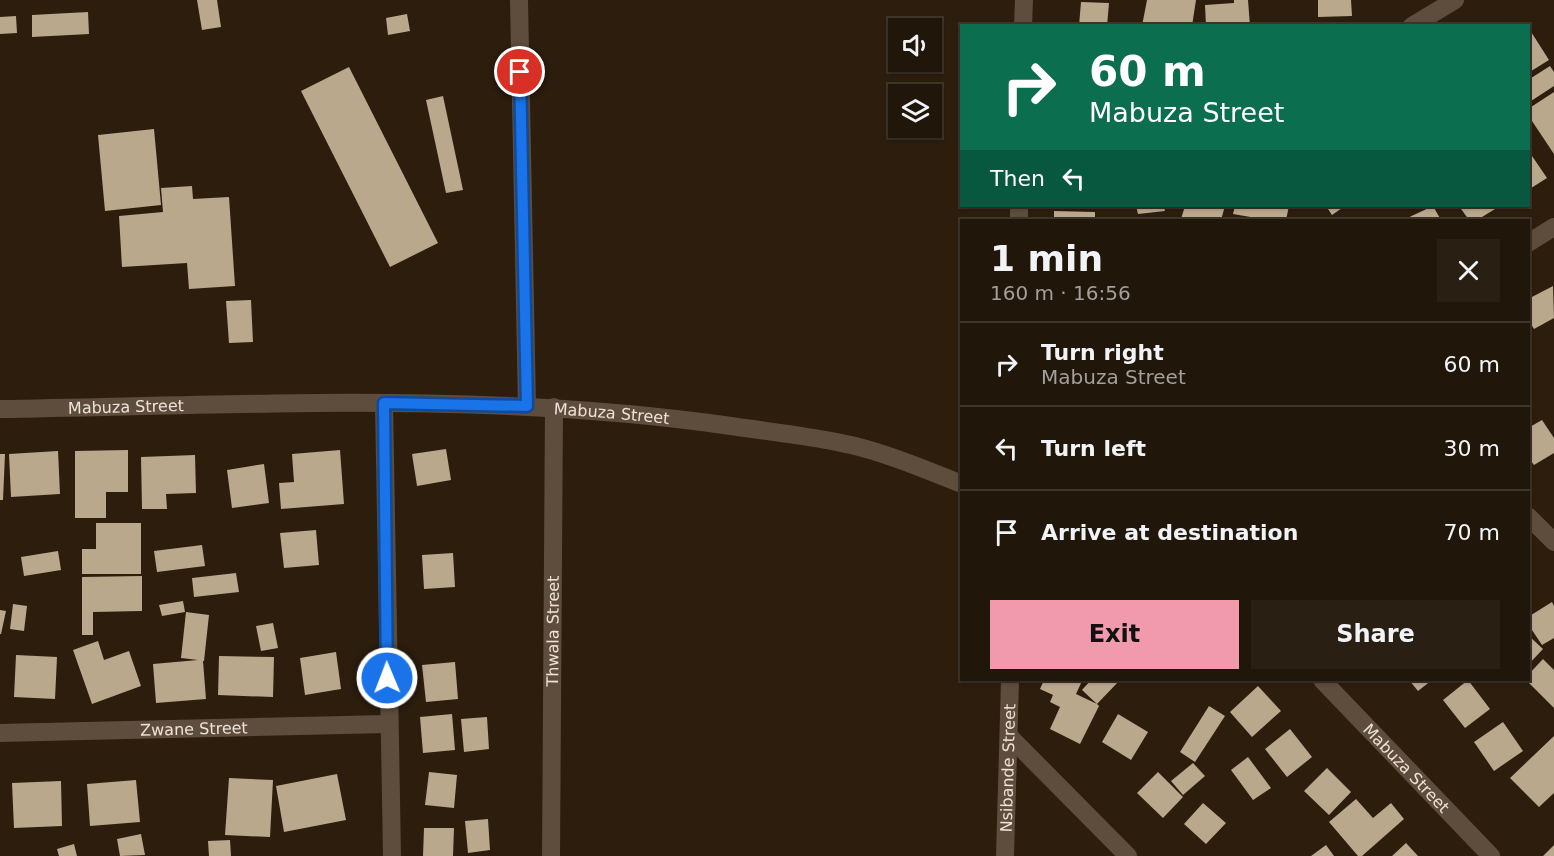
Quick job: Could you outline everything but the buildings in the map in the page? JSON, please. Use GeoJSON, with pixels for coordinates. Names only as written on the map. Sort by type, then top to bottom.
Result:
{"type":"FeatureCollection","features":[{"type":"Feature","properties":{"kind":"street"},"geometry":{"type":"LineString","coordinates":[[519,0],[527,406]]}},
{"type":"Feature","properties":{"kind":"street"},"geometry":{"type":"LineString","coordinates":[[1023,24],[1024,0]]}},
{"type":"Feature","properties":{"kind":"street"},"geometry":{"type":"LineString","coordinates":[[1415,24],[1455,0]]}},
{"type":"Feature","properties":{"kind":"street"},"geometry":{"type":"LineString","coordinates":[[1530,242],[1554,227]]}},
{"type":"Feature","properties":{"kind":"street"},"geometry":{"type":"LineString","coordinates":[[384,403],[392,856]]}},
{"type":"Feature","properties":{"kind":"street","name":"Mabuza Street"},"geometry":{"type":"LineString","coordinates":[[0,408],[384,403],[554,407],[682,419],[852,445],[960,483]]}},
{"type":"Feature","properties":{"kind":"street","name":"Thwala Street"},"geometry":{"type":"LineString","coordinates":[[551,856],[554,407]]}},
{"type":"Feature","properties":{"kind":"street"},"geometry":{"type":"LineString","coordinates":[[1530,517],[1550,532]]}},
{"type":"Feature","properties":{"kind":"street","name":"Nsibande Street"},"geometry":{"type":"LineString","coordinates":[[1005,856],[1010,681]]}},
{"type":"Feature","properties":{"kind":"street","name":"Mabuza Street"},"geometry":{"type":"LineString","coordinates":[[1323,681],[1491,856]]}},
{"type":"Feature","properties":{"kind":"street","name":"Zwane Street"},"geometry":{"type":"LineString","coordinates":[[0,733],[388,724]]}},
{"type":"Feature","properties":{"kind":"street"},"geometry":{"type":"LineString","coordinates":[[1009,736],[1128,856]]}},
{"type":"Feature","properties":{"kind":"route"},"geometry":{"type":"LineString","coordinates":[[387,678],[384,403],[527,406],[520,72]]}}]}
